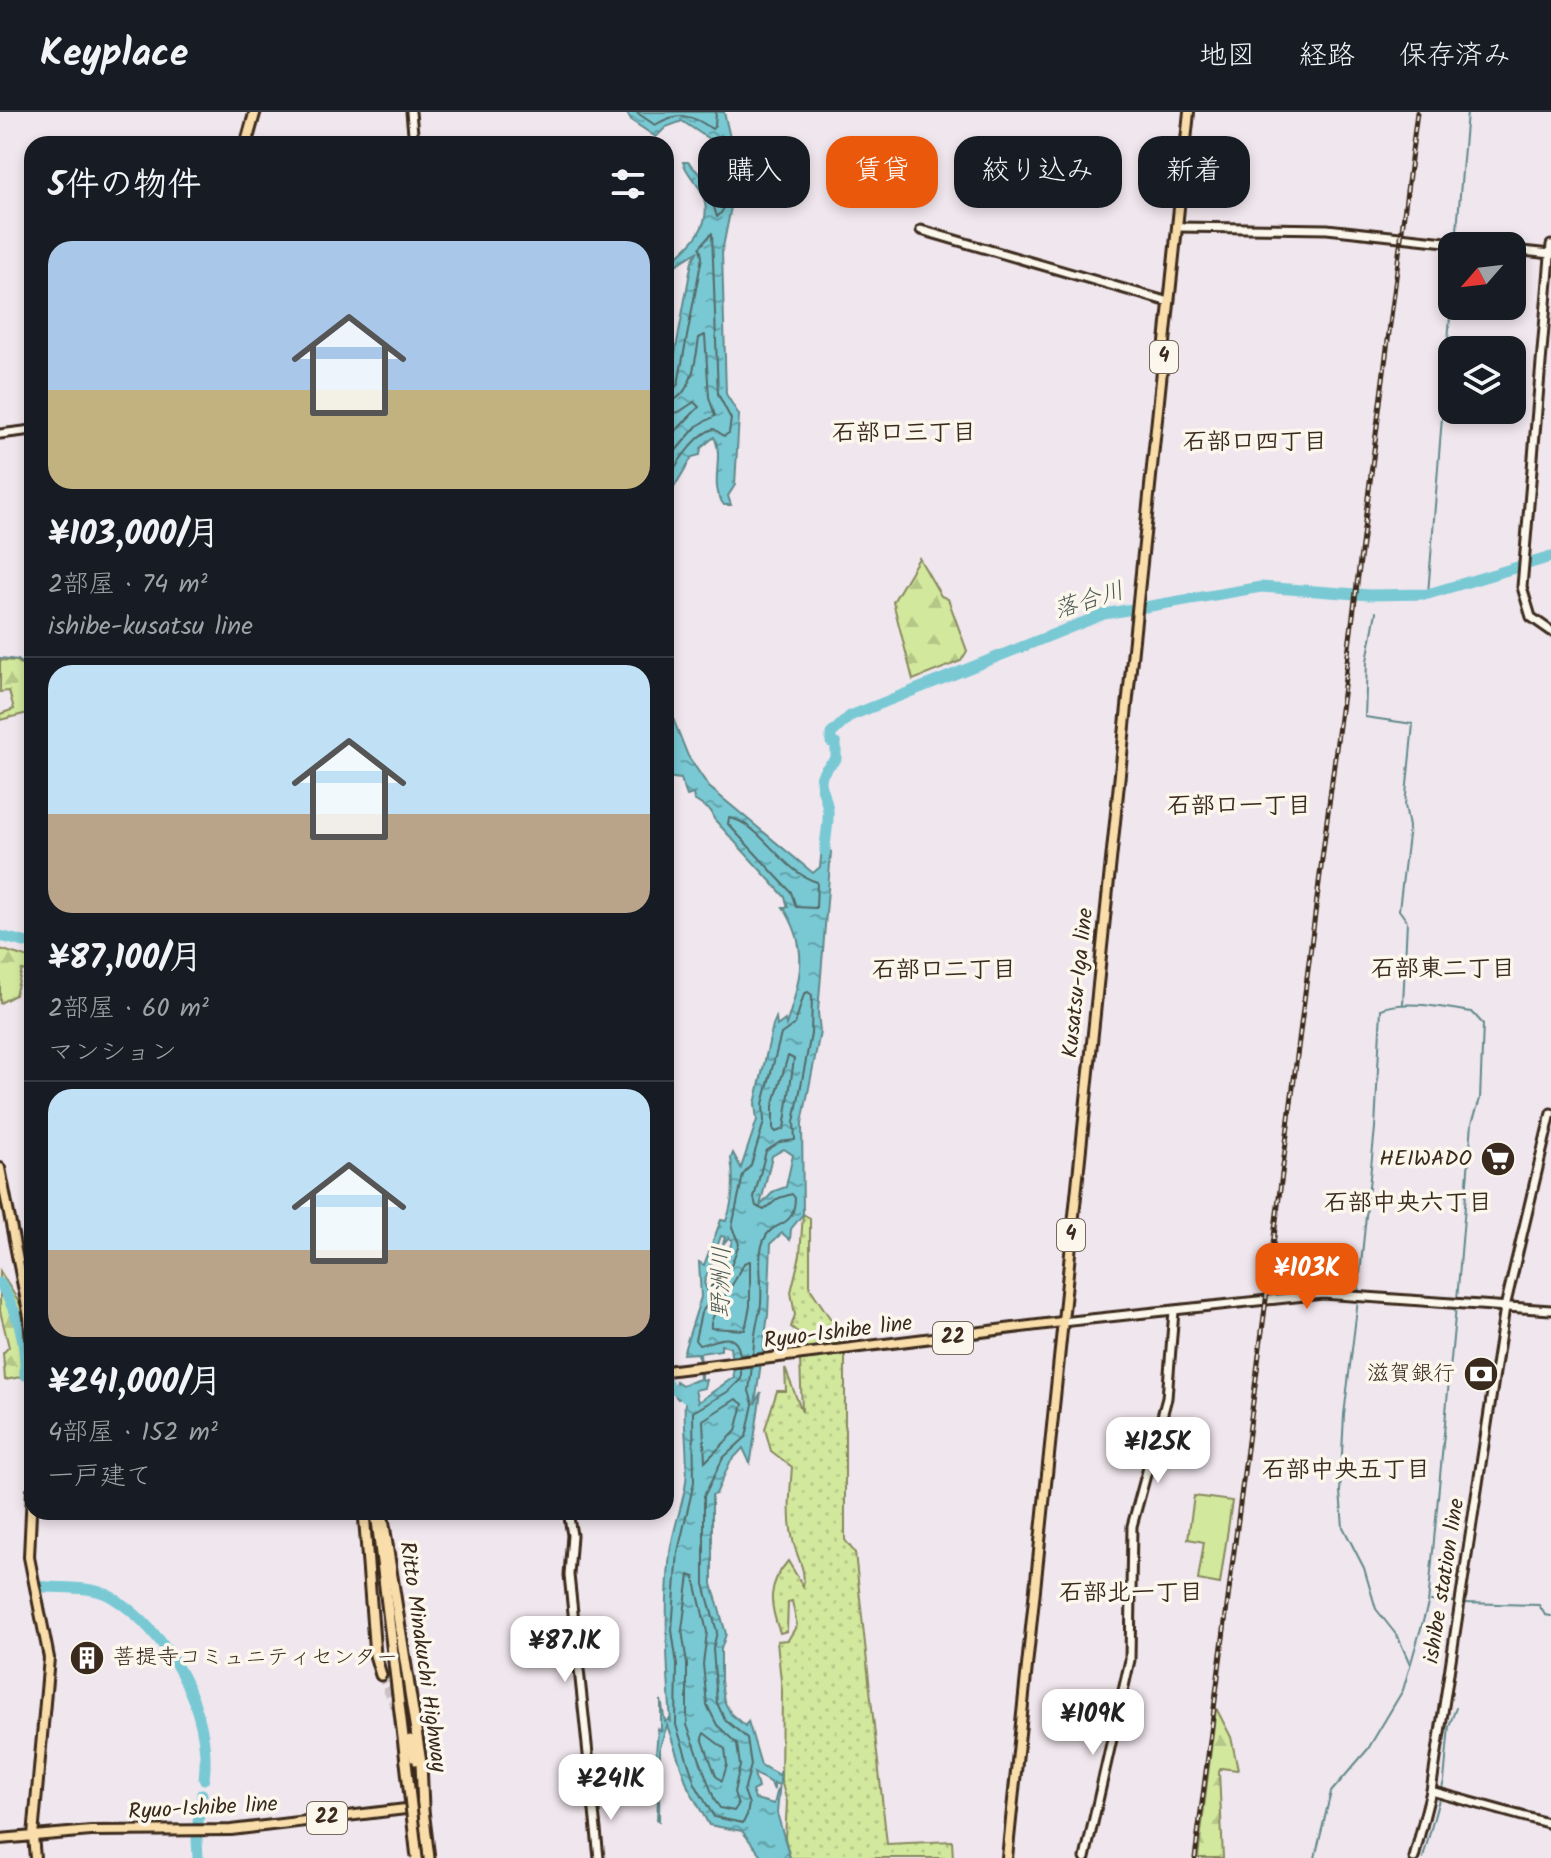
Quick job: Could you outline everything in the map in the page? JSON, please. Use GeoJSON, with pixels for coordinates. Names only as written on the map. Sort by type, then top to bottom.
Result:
{"type":"FeatureCollection","features":[{"type":"Feature","properties":{"kind":"highway"},"geometry":{"type":"LineString","coordinates":[[248,136],[255,112]]}},
{"type":"Feature","properties":{"kind":"highway","name":"Ritto Minakuchi Highway"},"geometry":{"type":"LineString","coordinates":[[365,1520],[375,1655],[381,1675]]}},
{"type":"Feature","properties":{"kind":"highway","name":"Ritto Minakuchi Highway"},"geometry":{"type":"LineString","coordinates":[[380,1520],[417,1858]]}},
{"type":"Feature","properties":{"kind":"highway","name":"Ritto Minakuchi Highway"},"geometry":{"type":"LineString","coordinates":[[380,1520],[421,1763],[429,1858]]}},
{"type":"Feature","properties":{"kind":"highway","name":"Ritto Minakuchi Highway"},"geometry":{"type":"LineString","coordinates":[[410,1740],[423,1807]]}},
{"type":"Feature","properties":{"kind":"main road","name":"Kusatsu-Iga line"},"geometry":{"type":"LineString","coordinates":[[1007,1858],[1189,112]]}},
{"type":"Feature","properties":{"kind":"main road"},"geometry":{"type":"LineString","coordinates":[[0,1168],[3,1198],[24,1294]]}},
{"type":"Feature","properties":{"kind":"main road","name":"Ryuo-Ishibe line"},"geometry":{"type":"LineString","coordinates":[[674,1370],[1062,1322]]}},
{"type":"Feature","properties":{"kind":"main road"},"geometry":{"type":"LineString","coordinates":[[31,1520],[29,1557],[49,1658],[33,1836],[35,1858]]}},
{"type":"Feature","properties":{"kind":"main road","name":"Ryuo-Ishibe line"},"geometry":{"type":"LineString","coordinates":[[0,1839],[91,1831],[231,1830],[423,1807]]}},
{"type":"Feature","properties":{"kind":"street"},"geometry":{"type":"LineString","coordinates":[[411,112],[413,136]]}},
{"type":"Feature","properties":{"kind":"street"},"geometry":{"type":"LineString","coordinates":[[1177,227],[1327,229],[1438,241]]}},
{"type":"Feature","properties":{"kind":"street"},"geometry":{"type":"LineString","coordinates":[[921,230],[1169,302]]}},
{"type":"Feature","properties":{"kind":"street"},"geometry":{"type":"LineString","coordinates":[[1551,245],[1522,597],[1536,623],[1551,631]]}},
{"type":"Feature","properties":{"kind":"street"},"geometry":{"type":"LineString","coordinates":[[1526,251],[1551,254]]}},
{"type":"Feature","properties":{"kind":"street"},"geometry":{"type":"LineString","coordinates":[[0,434],[24,431]]}},
{"type":"Feature","properties":{"kind":"street","name":"ishibe station line"},"geometry":{"type":"LineString","coordinates":[[1414,1858],[1431,1791],[1505,1307],[1551,1113]]}},
{"type":"Feature","properties":{"kind":"street"},"geometry":{"type":"LineString","coordinates":[[1062,1322],[1323,1294],[1551,1310]]}},
{"type":"Feature","properties":{"kind":"street"},"geometry":{"type":"LineString","coordinates":[[1085,1858],[1130,1660],[1132,1526],[1167,1398],[1174,1311]]}},
{"type":"Feature","properties":{"kind":"street"},"geometry":{"type":"LineString","coordinates":[[569,1520],[572,1535],[569,1575],[599,1858]]}},
{"type":"Feature","properties":{"kind":"street"},"geometry":{"type":"LineString","coordinates":[[1431,1791],[1551,1824]]}},
{"type":"Feature","properties":{"kind":"green space"},"geometry":{"type":"Polygon","coordinates":[[[919,558],[941,596],[948,599],[967,651],[961,661],[913,680],[893,602],[919,558]]]}},
{"type":"Feature","properties":{"kind":"green space"},"geometry":{"type":"Polygon","coordinates":[[[0,660],[17,661],[24,667],[24,714],[0,720],[0,714],[14,709],[9,691],[0,692],[0,660]]]}},
{"type":"Feature","properties":{"kind":"green space"},"geometry":{"type":"Polygon","coordinates":[[[0,949],[24,956],[24,970],[15,995],[0,1003],[0,949]]]}},
{"type":"Feature","properties":{"kind":"green space"},"geometry":{"type":"Polygon","coordinates":[[[803,1214],[810,1218],[810,1288],[840,1333],[841,1353],[845,1355],[845,1540],[855,1553],[887,1844],[952,1841],[953,1858],[790,1858],[785,1838],[787,1802],[781,1780],[782,1691],[777,1641],[788,1640],[797,1625],[792,1601],[788,1602],[787,1631],[780,1633],[772,1595],[776,1578],[788,1561],[803,1586],[803,1575],[790,1525],[792,1467],[771,1451],[765,1429],[777,1391],[786,1391],[785,1368],[802,1412],[799,1333],[791,1327],[795,1315],[791,1292],[800,1255],[803,1214]]]}},
{"type":"Feature","properties":{"kind":"green space"},"geometry":{"type":"Polygon","coordinates":[[[0,1271],[23,1309],[24,1376],[5,1380],[3,1353],[9,1347],[0,1311],[0,1271]]]}},
{"type":"Feature","properties":{"kind":"green space"},"geometry":{"type":"Polygon","coordinates":[[[1194,1496],[1232,1501],[1220,1584],[1198,1580],[1204,1542],[1188,1539],[1194,1496]]]}},
{"type":"Feature","properties":{"kind":"green space"},"geometry":{"type":"Polygon","coordinates":[[[1216,1708],[1231,1737],[1238,1770],[1221,1768],[1219,1772],[1223,1858],[1198,1858],[1216,1708]]]}},
{"type":"Feature","properties":{"kind":"water"},"geometry":{"type":"Polygon","coordinates":[[[626,112],[724,112],[730,136],[704,136],[682,121],[654,136],[632,121],[626,112]]]}},
{"type":"Feature","properties":{"kind":"water"},"geometry":{"type":"Polygon","coordinates":[[[683,162],[688,162],[698,172],[698,186],[683,162]]]}},
{"type":"Feature","properties":{"kind":"water"},"geometry":{"type":"Polygon","coordinates":[[[706,208],[731,208],[722,252],[726,394],[739,415],[735,485],[728,496],[731,505],[724,505],[717,489],[718,454],[714,437],[701,448],[700,455],[692,457],[674,488],[674,359],[692,261],[697,252],[674,266],[674,258],[699,233],[706,208]]]}},
{"type":"Feature","properties":{"kind":"water","name":"野洲川"},"geometry":{"type":"Polygon","coordinates":[[[674,721],[688,756],[709,787],[813,873],[820,867],[823,838],[831,852],[818,1012],[820,1032],[802,1123],[803,1214],[791,1229],[790,1240],[782,1233],[771,1243],[768,1315],[755,1404],[761,1392],[751,1460],[750,1463],[743,1448],[730,1462],[716,1494],[712,1495],[712,1584],[726,1634],[721,1649],[724,1701],[731,1714],[745,1726],[748,1721],[761,1765],[779,1775],[781,1770],[777,1813],[790,1858],[763,1858],[742,1831],[709,1825],[688,1787],[667,1725],[660,1747],[659,1821],[657,1820],[659,1776],[656,1773],[654,1777],[658,1729],[661,1731],[661,1700],[665,1722],[669,1719],[671,1723],[668,1574],[671,1544],[687,1472],[685,1402],[684,1397],[678,1399],[674,1394],[676,1381],[682,1385],[700,1379],[698,1353],[683,1354],[701,1297],[699,1262],[704,1265],[721,1220],[726,1221],[729,1213],[733,1190],[731,1158],[733,1153],[741,1168],[757,1120],[755,1104],[773,1025],[776,1018],[777,1026],[785,1020],[786,1025],[796,992],[800,963],[797,935],[783,907],[788,907],[785,897],[714,819],[711,811],[694,800],[693,794],[687,796],[681,779],[674,778],[674,721]],[[784,1149],[772,1156],[760,1206],[774,1191],[786,1187],[793,1155],[784,1149]],[[721,1236],[704,1283],[708,1292],[724,1267],[732,1241],[729,1237],[723,1244],[725,1237],[721,1236]],[[721,1345],[721,1350],[700,1353],[702,1380],[706,1380],[704,1388],[695,1390],[698,1402],[734,1377],[730,1347],[721,1345]],[[754,1773],[758,1788],[752,1791],[755,1799],[774,1804],[779,1785],[774,1783],[774,1790],[771,1783],[754,1773]]]}},
{"type":"Feature","properties":{"kind":"waterway"},"geometry":{"type":"LineString","coordinates":[[1457,232],[1467,112]]}},
{"type":"Feature","properties":{"kind":"waterway"},"geometry":{"type":"LineString","coordinates":[[1428,594],[1450,320]]}},
{"type":"Feature","properties":{"kind":"waterway","name":"落合川"},"geometry":{"type":"LineString","coordinates":[[825,851],[828,811],[821,778],[836,759],[836,744],[831,742],[831,734],[850,716],[1104,614],[1261,587],[1370,595],[1428,594],[1551,557]]}},
{"type":"Feature","properties":{"kind":"waterway"},"geometry":{"type":"LineString","coordinates":[[1376,612],[1367,661],[1365,717],[1413,724],[1405,805],[1409,827],[1399,910],[1407,921],[1403,1004]]}},
{"type":"Feature","properties":{"kind":"waterway"},"geometry":{"type":"LineString","coordinates":[[0,658],[18,660],[24,665]]}},
{"type":"Feature","properties":{"kind":"waterway"},"geometry":{"type":"LineString","coordinates":[[0,936],[24,942]]}},
{"type":"Feature","properties":{"kind":"waterway"},"geometry":{"type":"LineString","coordinates":[[1358,1294],[1375,1128],[1381,1009],[1414,1004],[1472,1012],[1483,1024],[1480,1099],[1472,1123],[1457,1300]]}},
{"type":"Feature","properties":{"kind":"waterway"},"geometry":{"type":"LineString","coordinates":[[0,1283],[12,1305],[24,1349]]}},
{"type":"Feature","properties":{"kind":"waterway"},"geometry":{"type":"LineString","coordinates":[[1358,1300],[1344,1415],[1340,1492],[1343,1527],[1364,1568],[1376,1609],[1398,1637],[1410,1664]]}},
{"type":"Feature","properties":{"kind":"waterway"},"geometry":{"type":"LineString","coordinates":[[1315,1858],[1331,1792],[1368,1749],[1403,1690],[1428,1604],[1456,1306]]}},
{"type":"Feature","properties":{"kind":"waterway"},"geometry":{"type":"LineString","coordinates":[[674,1390],[684,1392],[685,1397]]}},
{"type":"Feature","properties":{"kind":"waterway"},"geometry":{"type":"LineString","coordinates":[[36,1586],[84,1589],[110,1596],[150,1630],[168,1651],[194,1701],[205,1753],[204,1779]]}},
{"type":"Feature","properties":{"kind":"waterway"},"geometry":{"type":"LineString","coordinates":[[1431,1601],[1456,1602]]}},
{"type":"Feature","properties":{"kind":"waterway"},"geometry":{"type":"LineString","coordinates":[[1463,1603],[1539,1605],[1545,1615],[1551,1616]]}},
{"type":"Feature","properties":{"kind":"waterway"},"geometry":{"type":"LineString","coordinates":[[1423,1858],[1444,1781],[1449,1726],[1456,1708]]}},
{"type":"Feature","properties":{"kind":"waterway"},"geometry":{"type":"LineString","coordinates":[[198,1822],[202,1794]]}},
{"type":"Feature","properties":{"kind":"waterway"},"geometry":{"type":"LineString","coordinates":[[197,1839],[198,1858]]}},
{"type":"Feature","properties":{"kind":"tunnel"},"geometry":{"type":"LineString","coordinates":[[381,1675],[410,1740]]}},
{"type":"Feature","properties":{"kind":"railway"},"geometry":{"type":"LineString","coordinates":[[1195,1858],[1417,112]]}},
{"type":"Feature","properties":{"kind":"place","name":"HEIWADO"},"geometry":{"type":"Point","coordinates":[1498,1159]}},
{"type":"Feature","properties":{"kind":"place","name":"滋賀銀行"},"geometry":{"type":"Point","coordinates":[1481,1374]}},
{"type":"Feature","properties":{"kind":"place","name":"菩提寺コミュニティセンター"},"geometry":{"type":"Point","coordinates":[87,1658]}},
{"type":"Feature","properties":{"kind":"district","name":"石部口三丁目"},"geometry":{"type":"Point","coordinates":[904,433]}},
{"type":"Feature","properties":{"kind":"district","name":"石部口四丁目"},"geometry":{"type":"Point","coordinates":[1255,442]}},
{"type":"Feature","properties":{"kind":"district","name":"石部口一丁目"},"geometry":{"type":"Point","coordinates":[1239,806]}},
{"type":"Feature","properties":{"kind":"district","name":"石部東二丁目"},"geometry":{"type":"Point","coordinates":[1443,969]}},
{"type":"Feature","properties":{"kind":"district","name":"石部口二丁目"},"geometry":{"type":"Point","coordinates":[944,970]}},
{"type":"Feature","properties":{"kind":"district","name":"石部中央六丁目"},"geometry":{"type":"Point","coordinates":[1408,1203]}},
{"type":"Feature","properties":{"kind":"district","name":"石部中央五丁目"},"geometry":{"type":"Point","coordinates":[1346,1470]}},
{"type":"Feature","properties":{"kind":"district","name":"石部北一丁目"},"geometry":{"type":"Point","coordinates":[1131,1593]}}]}
